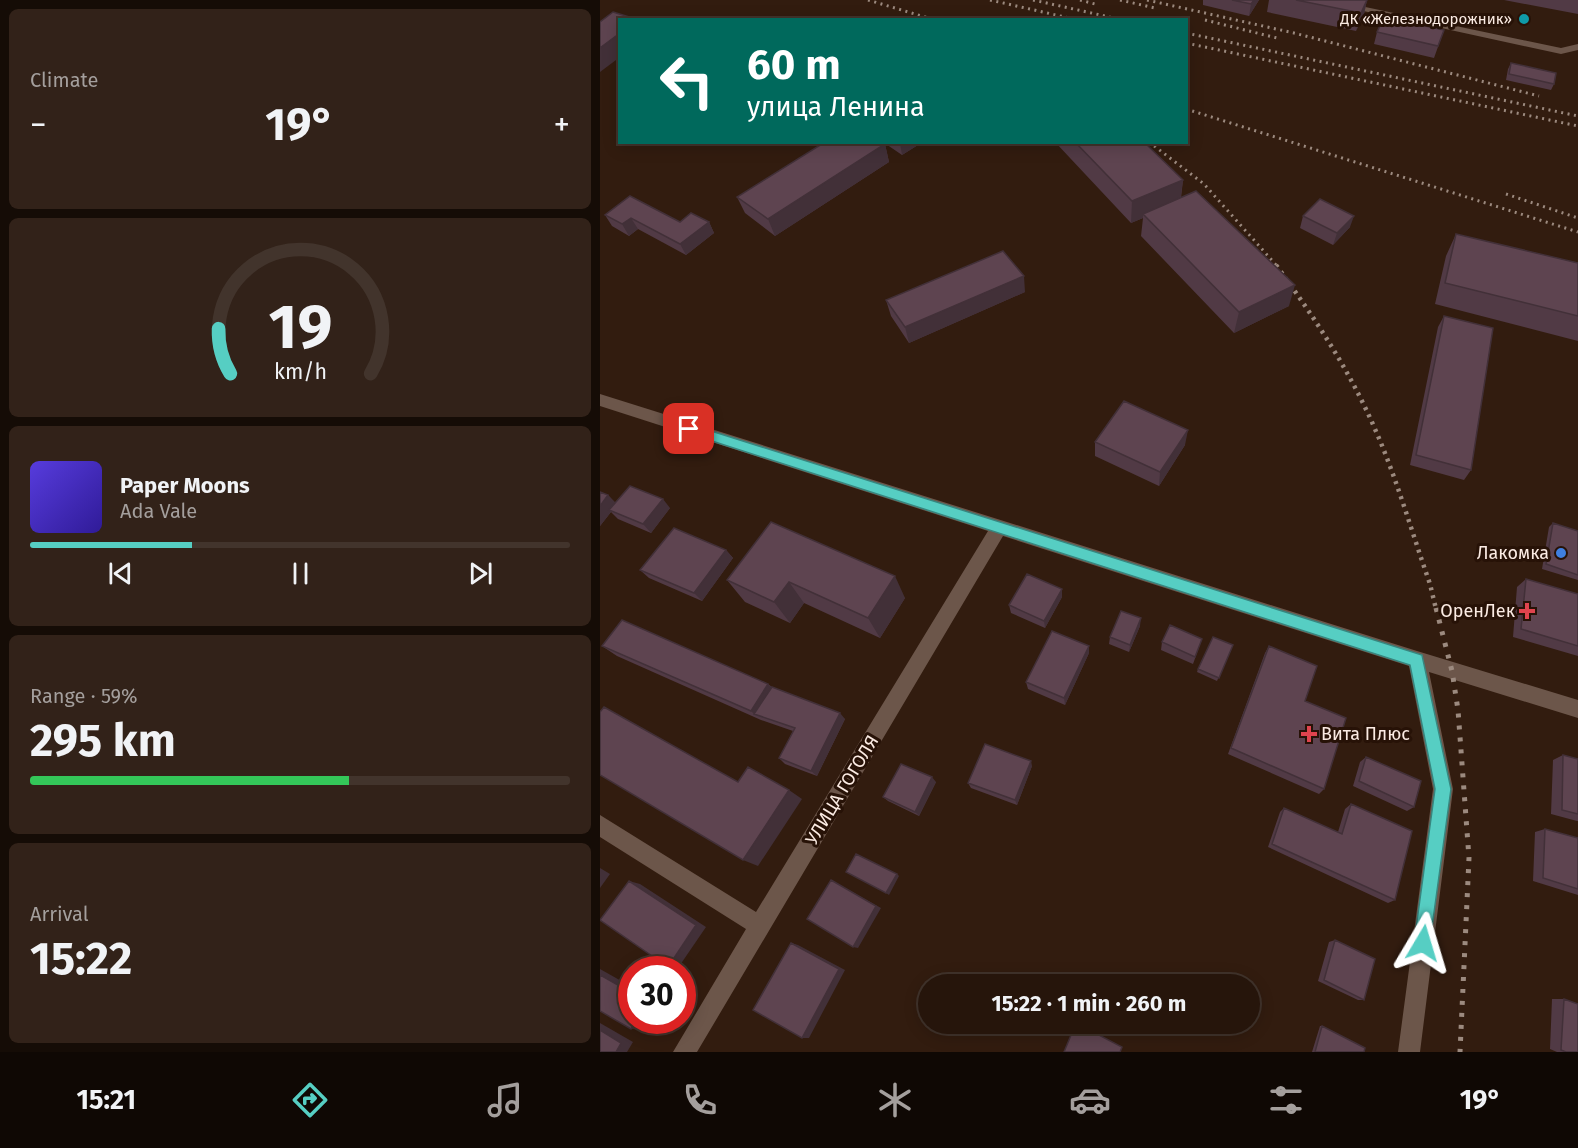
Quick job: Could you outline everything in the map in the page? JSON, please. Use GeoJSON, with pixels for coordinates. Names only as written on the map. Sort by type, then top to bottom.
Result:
{"type":"FeatureCollection","features":[{"type":"Feature","properties":{"kind":"street"},"geometry":{"type":"LineString","coordinates":[[600,400],[999,528],[1578,709]]}},
{"type":"Feature","properties":{"kind":"street","name":"УЛИЦА ГОГОЛЯ"},"geometry":{"type":"LineString","coordinates":[[692,1049],[760,927],[999,528]]}},
{"type":"Feature","properties":{"kind":"street"},"geometry":{"type":"LineString","coordinates":[[1409,1052],[1443,789],[1417,660]]}},
{"type":"Feature","properties":{"kind":"street"},"geometry":{"type":"LineString","coordinates":[[600,825],[760,927]]}},
{"type":"Feature","properties":{"kind":"lane"},"geometry":{"type":"LineString","coordinates":[[1318,0],[1561,51],[1578,47]]}},
{"type":"Feature","properties":{"kind":"building"},"geometry":{"type":"Polygon","coordinates":[[[1232,0],[1254,0],[1251,4],[1232,0]]]}},
{"type":"Feature","properties":{"kind":"building"},"geometry":{"type":"Polygon","coordinates":[[[1296,0],[1367,0],[1361,13],[1296,0]]]}},
{"type":"Feature","properties":{"kind":"building"},"geometry":{"type":"Polygon","coordinates":[[[613,12],[632,18],[618,18],[618,34],[600,48],[600,22],[613,12]]]}},
{"type":"Feature","properties":{"kind":"building"},"geometry":{"type":"Polygon","coordinates":[[[1384,17],[1444,30],[1438,46],[1377,32],[1384,17]]]}},
{"type":"Feature","properties":{"kind":"building"},"geometry":{"type":"Polygon","coordinates":[[[1511,63],[1556,73],[1554,84],[1509,74],[1511,63]]]}},
{"type":"Feature","properties":{"kind":"building"},"geometry":{"type":"Polygon","coordinates":[[[822,144],[885,144],[768,219],[737,197],[822,144]]]}},
{"type":"Feature","properties":{"kind":"building"},"geometry":{"type":"Polygon","coordinates":[[[1077,144],[1146,144],[1183,180],[1132,201],[1077,144]]]}},
{"type":"Feature","properties":{"kind":"building"},"geometry":{"type":"Polygon","coordinates":[[[1196,191],[1295,285],[1239,312],[1143,214],[1196,191]]]}},
{"type":"Feature","properties":{"kind":"building"},"geometry":{"type":"Polygon","coordinates":[[[630,196],[680,222],[691,213],[709,222],[680,244],[631,218],[622,224],[605,215],[630,196]]]}},
{"type":"Feature","properties":{"kind":"building"},"geometry":{"type":"Polygon","coordinates":[[[1320,199],[1354,216],[1337,233],[1303,216],[1320,199]]]}},
{"type":"Feature","properties":{"kind":"building"},"geometry":{"type":"Polygon","coordinates":[[[1456,234],[1578,263],[1578,316],[1445,283],[1456,234]]]}},
{"type":"Feature","properties":{"kind":"building"},"geometry":{"type":"Polygon","coordinates":[[[1003,251],[1024,276],[905,327],[886,300],[1003,251]]]}},
{"type":"Feature","properties":{"kind":"building"},"geometry":{"type":"Polygon","coordinates":[[[1444,316],[1493,328],[1471,470],[1416,455],[1444,316]]]}},
{"type":"Feature","properties":{"kind":"building"},"geometry":{"type":"Polygon","coordinates":[[[1124,401],[1188,430],[1160,472],[1095,442],[1124,401]]]}},
{"type":"Feature","properties":{"kind":"building"},"geometry":{"type":"Polygon","coordinates":[[[630,486],[663,499],[643,524],[609,510],[630,486]]]}},
{"type":"Feature","properties":{"kind":"building"},"geometry":{"type":"Polygon","coordinates":[[[600,492],[608,495],[600,506],[600,492]]]}},
{"type":"Feature","properties":{"kind":"building"},"geometry":{"type":"Polygon","coordinates":[[[771,522],[895,576],[868,618],[789,582],[774,602],[727,580],[771,522]]]}},
{"type":"Feature","properties":{"kind":"building","name":"Лакомка"},"geometry":{"type":"Polygon","coordinates":[[[1553,523],[1578,531],[1578,575],[1546,564],[1553,523]]]}},
{"type":"Feature","properties":{"kind":"building"},"geometry":{"type":"Polygon","coordinates":[[[674,528],[726,550],[694,593],[640,570],[674,528]]]}},
{"type":"Feature","properties":{"kind":"building"},"geometry":{"type":"Polygon","coordinates":[[[1027,574],[1062,589],[1044,621],[1009,605],[1027,574]]]}},
{"type":"Feature","properties":{"kind":"building"},"geometry":{"type":"Polygon","coordinates":[[[1526,579],[1578,594],[1578,646],[1521,629],[1526,579]]]}},
{"type":"Feature","properties":{"kind":"building"},"geometry":{"type":"Polygon","coordinates":[[[1121,611],[1141,618],[1130,645],[1110,637],[1121,611]]]}},
{"type":"Feature","properties":{"kind":"building"},"geometry":{"type":"Polygon","coordinates":[[[622,620],[768,684],[751,711],[602,646],[622,620]]]}},
{"type":"Feature","properties":{"kind":"building"},"geometry":{"type":"Polygon","coordinates":[[[1170,625],[1202,639],[1195,657],[1162,642],[1170,625]]]}},
{"type":"Feature","properties":{"kind":"building"},"geometry":{"type":"Polygon","coordinates":[[[1052,631],[1089,646],[1064,698],[1026,682],[1052,631]]]}},
{"type":"Feature","properties":{"kind":"building"},"geometry":{"type":"Polygon","coordinates":[[[1213,637],[1233,645],[1219,678],[1198,669],[1213,637]]]}},
{"type":"Feature","properties":{"kind":"building"},"geometry":{"type":"Polygon","coordinates":[[[1269,646],[1317,666],[1305,701],[1346,718],[1324,789],[1231,748],[1269,646]]]}},
{"type":"Feature","properties":{"kind":"building"},"geometry":{"type":"Polygon","coordinates":[[[772,687],[840,713],[811,771],[779,758],[795,728],[754,714],[772,687]]]}},
{"type":"Feature","properties":{"kind":"building"},"geometry":{"type":"Polygon","coordinates":[[[604,707],[738,782],[748,767],[789,790],[743,860],[600,775],[600,712],[604,707]]]}},
{"type":"Feature","properties":{"kind":"building"},"geometry":{"type":"Polygon","coordinates":[[[985,744],[1031,761],[1015,800],[968,783],[985,744]]]}},
{"type":"Feature","properties":{"kind":"building"},"geometry":{"type":"Polygon","coordinates":[[[1563,755],[1578,759],[1578,814],[1562,810],[1563,755]]]}},
{"type":"Feature","properties":{"kind":"building"},"geometry":{"type":"Polygon","coordinates":[[[1366,757],[1421,781],[1414,807],[1359,781],[1366,757]]]}},
{"type":"Feature","properties":{"kind":"building"},"geometry":{"type":"Polygon","coordinates":[[[901,764],[932,777],[915,812],[883,797],[901,764]]]}},
{"type":"Feature","properties":{"kind":"building"},"geometry":{"type":"Polygon","coordinates":[[[1351,804],[1412,831],[1395,900],[1272,844],[1284,808],[1342,834],[1351,804]]]}},
{"type":"Feature","properties":{"kind":"building"},"geometry":{"type":"Polygon","coordinates":[[[1545,829],[1578,838],[1578,889],[1543,878],[1545,829]]]}},
{"type":"Feature","properties":{"kind":"building"},"geometry":{"type":"Polygon","coordinates":[[[856,854],[897,874],[886,893],[846,872],[856,854]]]}},
{"type":"Feature","properties":{"kind":"building"},"geometry":{"type":"Polygon","coordinates":[[[831,880],[876,906],[853,947],[807,919],[831,880]]]}},
{"type":"Feature","properties":{"kind":"building"},"geometry":{"type":"Polygon","coordinates":[[[629,881],[696,925],[675,956],[652,956],[600,920],[629,881]]]}},
{"type":"Feature","properties":{"kind":"building"},"geometry":{"type":"Polygon","coordinates":[[[1335,940],[1375,959],[1364,1000],[1324,980],[1335,940]]]}},
{"type":"Feature","properties":{"kind":"building"},"geometry":{"type":"Polygon","coordinates":[[[791,943],[839,969],[802,1038],[753,1010],[791,943]]]}},
{"type":"Feature","properties":{"kind":"building"},"geometry":{"type":"Polygon","coordinates":[[[600,975],[618,985],[618,1021],[600,1011],[600,975]]]}},
{"type":"Feature","properties":{"kind":"building"},"geometry":{"type":"Polygon","coordinates":[[[1564,999],[1578,1004],[1578,1052],[1561,1050],[1564,999]]]}},
{"type":"Feature","properties":{"kind":"building"},"geometry":{"type":"Polygon","coordinates":[[[1322,1026],[1365,1048],[1364,1052],[1315,1052],[1322,1026]]]}},
{"type":"Feature","properties":{"kind":"building"},"geometry":{"type":"Polygon","coordinates":[[[600,1030],[621,1043],[616,1052],[600,1052],[600,1030]]]}},
{"type":"Feature","properties":{"kind":"building"},"geometry":{"type":"Polygon","coordinates":[[[1071,1034],[1097,1034],[1122,1047],[1120,1052],[1064,1052],[1071,1034]]]}},
{"type":"Feature","properties":{"kind":"railway"},"geometry":{"type":"LineString","coordinates":[[868,0],[928,18]]}},
{"type":"Feature","properties":{"kind":"railway"},"geometry":{"type":"LineString","coordinates":[[990,0],[1069,18]]}},
{"type":"Feature","properties":{"kind":"railway"},"geometry":{"type":"LineString","coordinates":[[1033,0],[1114,18]]}},
{"type":"Feature","properties":{"kind":"railway"},"geometry":{"type":"LineString","coordinates":[[1080,0],[1095,4]]}},
{"type":"Feature","properties":{"kind":"railway"},"geometry":{"type":"LineString","coordinates":[[1120,0],[1155,8]]}},
{"type":"Feature","properties":{"kind":"railway"},"geometry":{"type":"LineString","coordinates":[[1147,0],[1294,33],[1539,96]]}},
{"type":"Feature","properties":{"kind":"railway"},"geometry":{"type":"LineString","coordinates":[[1205,20],[1277,38]]}},
{"type":"Feature","properties":{"kind":"railway"},"geometry":{"type":"LineString","coordinates":[[1188,33],[1578,116]]}},
{"type":"Feature","properties":{"kind":"railway"},"geometry":{"type":"LineString","coordinates":[[1188,43],[1578,126]]}},
{"type":"Feature","properties":{"kind":"railway"},"geometry":{"type":"LineString","coordinates":[[1188,110],[1578,232]]}},
{"type":"Feature","properties":{"kind":"railway"},"geometry":{"type":"LineString","coordinates":[[1152,144],[1204,184],[1277,266]]}},
{"type":"Feature","properties":{"kind":"railway"},"geometry":{"type":"LineString","coordinates":[[1506,194],[1578,218]]}},
{"type":"Feature","properties":{"kind":"railway"},"geometry":{"type":"LineString","coordinates":[[1276,265],[1330,344],[1365,407],[1397,487],[1430,584],[1436,609]]}},
{"type":"Feature","properties":{"kind":"railway"},"geometry":{"type":"LineString","coordinates":[[1436,608],[1452,671],[1458,710],[1469,858],[1460,1052]]}},
{"type":"Feature","properties":{"kind":"place","name":"ДК «Железнодорожник»"},"geometry":{"type":"Point","coordinates":[1524,19]}},
{"type":"Feature","properties":{"kind":"place","name":"Лакомка"},"geometry":{"type":"Point","coordinates":[1561,553]}},
{"type":"Feature","properties":{"kind":"place","name":"ОренЛек"},"geometry":{"type":"Point","coordinates":[1527,611]}},
{"type":"Feature","properties":{"kind":"place","name":"Вита Плюс"},"geometry":{"type":"Point","coordinates":[1309,734]}},
{"type":"Feature","properties":{"kind":"route"},"geometry":{"type":"LineString","coordinates":[[689,429],[1417,660],[1443,789],[1423,943]]}}]}
